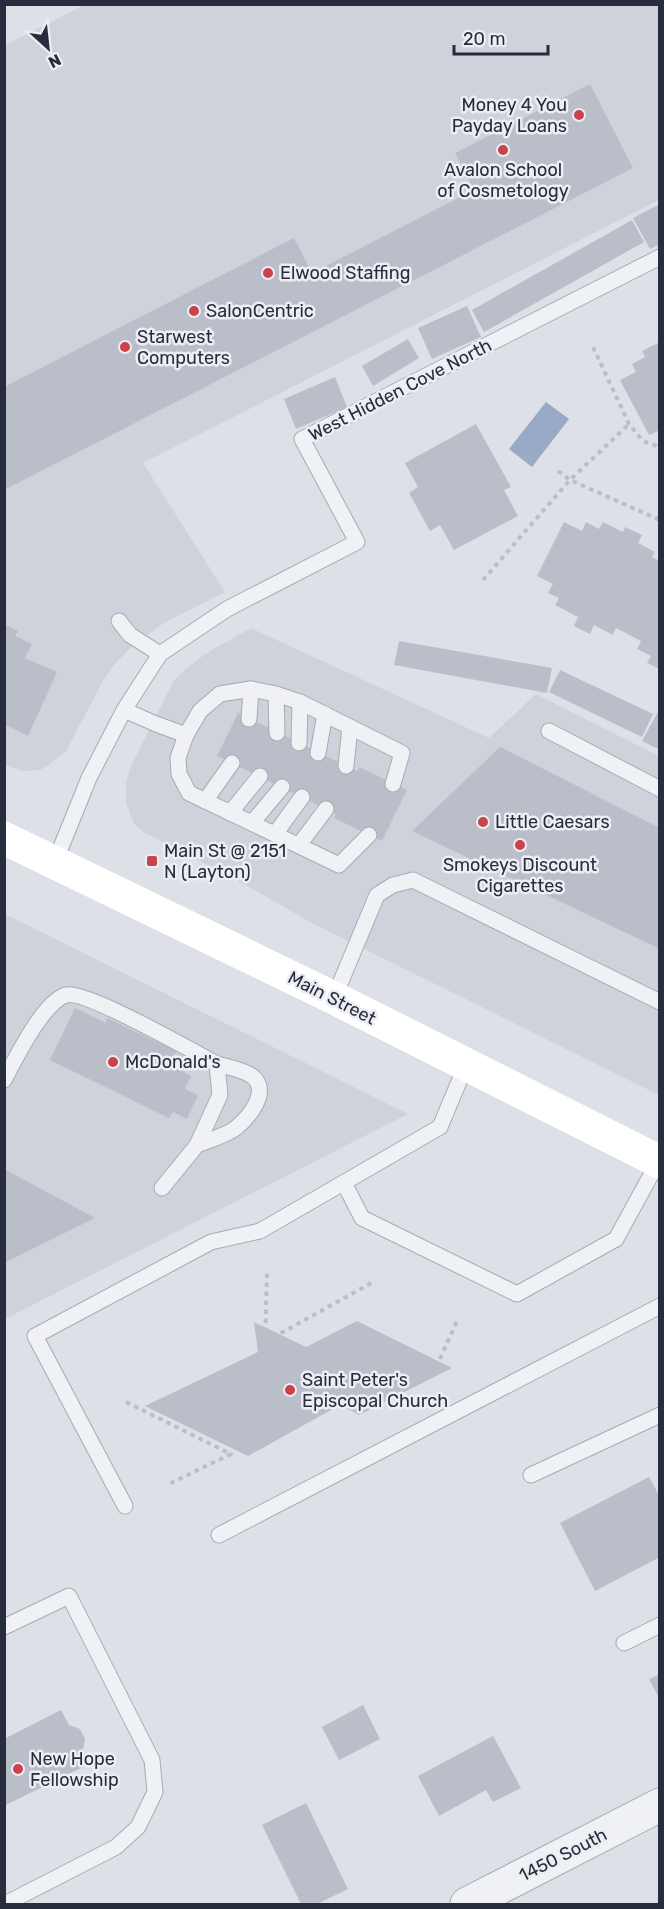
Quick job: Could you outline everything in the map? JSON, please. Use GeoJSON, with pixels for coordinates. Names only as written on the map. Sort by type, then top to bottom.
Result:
{"type":"FeatureCollection","features":[{"type":"Feature","properties":{"kind":"main road","name":"Main Street"},"geometry":{"type":"LineString","coordinates":[[4,838],[334,998],[659,1162]]}},
{"type":"Feature","properties":{"kind":"street","name":"1450 South"},"geometry":{"type":"LineString","coordinates":[[466,1905],[660,1804]]}},
{"type":"Feature","properties":{"kind":"lane","name":"West Hidden Cove North"},"geometry":{"type":"LineString","coordinates":[[55,862],[89,778],[124,710],[160,654],[226,609],[357,542],[302,440],[660,257]]}},
{"type":"Feature","properties":{"kind":"lane"},"geometry":{"type":"LineString","coordinates":[[119,621],[130,635],[160,654]]}},
{"type":"Feature","properties":{"kind":"lane"},"geometry":{"type":"LineString","coordinates":[[249,719],[251,689]]}},
{"type":"Feature","properties":{"kind":"lane"},"geometry":{"type":"LineString","coordinates":[[369,835],[339,865],[189,793],[178,774],[178,758],[186,735],[200,711],[220,694],[251,689],[276,694],[300,702],[402,753],[393,783]]}},
{"type":"Feature","properties":{"kind":"lane"},"geometry":{"type":"LineString","coordinates":[[276,694],[277,733]]}},
{"type":"Feature","properties":{"kind":"lane"},"geometry":{"type":"LineString","coordinates":[[298,743],[300,702]]}},
{"type":"Feature","properties":{"kind":"lane"},"geometry":{"type":"LineString","coordinates":[[124,710],[186,735]]}},
{"type":"Feature","properties":{"kind":"lane"},"geometry":{"type":"LineString","coordinates":[[318,753],[325,714]]}},
{"type":"Feature","properties":{"kind":"lane"},"geometry":{"type":"LineString","coordinates":[[345,766],[350,727]]}},
{"type":"Feature","properties":{"kind":"lane"},"geometry":{"type":"LineString","coordinates":[[549,731],[660,789]]}},
{"type":"Feature","properties":{"kind":"lane"},"geometry":{"type":"LineString","coordinates":[[206,801],[232,763]]}},
{"type":"Feature","properties":{"kind":"lane"},"geometry":{"type":"LineString","coordinates":[[230,813],[260,776]]}},
{"type":"Feature","properties":{"kind":"lane"},"geometry":{"type":"LineString","coordinates":[[252,823],[282,787]]}},
{"type":"Feature","properties":{"kind":"lane"},"geometry":{"type":"LineString","coordinates":[[274,834],[302,797]]}},
{"type":"Feature","properties":{"kind":"lane"},"geometry":{"type":"LineString","coordinates":[[299,846],[326,809]]}},
{"type":"Feature","properties":{"kind":"lane"},"geometry":{"type":"LineString","coordinates":[[334,998],[377,895],[393,885],[413,880],[660,1002]]}},
{"type":"Feature","properties":{"kind":"lane"},"geometry":{"type":"LineString","coordinates":[[4,1080],[47,1009],[67,994],[76,994],[103,1005],[217,1064],[252,1076],[258,1085],[259,1096],[252,1112],[234,1129],[196,1144]]}},
{"type":"Feature","properties":{"kind":"lane"},"geometry":{"type":"LineString","coordinates":[[162,1188],[196,1144],[220,1095],[217,1064]]}},
{"type":"Feature","properties":{"kind":"lane"},"geometry":{"type":"LineString","coordinates":[[125,1506],[35,1336],[211,1242],[260,1231],[440,1127],[466,1065]]}},
{"type":"Feature","properties":{"kind":"lane"},"geometry":{"type":"LineString","coordinates":[[344,1183],[362,1218],[517,1294],[616,1239],[659,1162]]}},
{"type":"Feature","properties":{"kind":"lane"},"geometry":{"type":"LineString","coordinates":[[219,1535],[660,1306]]}},
{"type":"Feature","properties":{"kind":"lane"},"geometry":{"type":"LineString","coordinates":[[531,1475],[660,1415]]}},
{"type":"Feature","properties":{"kind":"lane"},"geometry":{"type":"LineString","coordinates":[[4,1627],[69,1596],[152,1760],[155,1792],[138,1827],[116,1847],[5,1905]]}},
{"type":"Feature","properties":{"kind":"lane"},"geometry":{"type":"LineString","coordinates":[[624,1643],[660,1625]]}},
{"type":"Feature","properties":{"kind":"path"},"geometry":{"type":"LineString","coordinates":[[593,347],[629,424],[643,441],[660,447]]}},
{"type":"Feature","properties":{"kind":"path"},"geometry":{"type":"LineString","coordinates":[[483,580],[570,480],[629,424]]}},
{"type":"Feature","properties":{"kind":"path"},"geometry":{"type":"LineString","coordinates":[[558,471],[570,480],[660,520]]}},
{"type":"Feature","properties":{"kind":"path"},"geometry":{"type":"LineString","coordinates":[[267,1273],[265,1342],[375,1281]]}},
{"type":"Feature","properties":{"kind":"path"},"geometry":{"type":"LineString","coordinates":[[440,1359],[457,1321]]}},
{"type":"Feature","properties":{"kind":"path"},"geometry":{"type":"LineString","coordinates":[[126,1402],[231,1454],[169,1485]]}},
{"type":"Feature","properties":{"kind":"shaded area"},"geometry":{"type":"Polygon","coordinates":[[[84,5],[659,5],[659,200],[143,463],[225,592],[164,623],[134,644],[104,679],[66,751],[46,767],[23,771],[4,765],[4,46],[84,5]]]}},
{"type":"Feature","properties":{"kind":"shaded area"},"geometry":{"type":"Polygon","coordinates":[[[251,628],[489,738],[536,694],[659,756],[659,1095],[308,921],[237,880],[145,833],[134,824],[126,803],[126,784],[130,768],[173,682],[205,654],[251,628]]]}},
{"type":"Feature","properties":{"kind":"shaded area"},"geometry":{"type":"Polygon","coordinates":[[[5,914],[408,1114],[5,1319],[5,914]]]}},
{"type":"Feature","properties":{"kind":"water"},"geometry":{"type":"Polygon","coordinates":[[[546,402],[569,419],[532,467],[509,449],[546,402]]]}},
{"type":"Feature","properties":{"kind":"building"},"geometry":{"type":"Polygon","coordinates":[[[590,84],[633,168],[4,490],[4,387],[294,238],[312,273],[474,190],[455,153],[590,84]]]}},
{"type":"Feature","properties":{"kind":"building"},"geometry":{"type":"Polygon","coordinates":[[[660,204],[660,244],[650,249],[633,218],[660,204]]]}},
{"type":"Feature","properties":{"kind":"building"},"geometry":{"type":"Polygon","coordinates":[[[632,220],[644,242],[484,332],[472,310],[632,220]]]}},
{"type":"Feature","properties":{"kind":"building"},"geometry":{"type":"Polygon","coordinates":[[[467,306],[481,337],[432,359],[418,328],[467,306]]]}},
{"type":"Feature","properties":{"kind":"building"},"geometry":{"type":"Polygon","coordinates":[[[408,339],[419,358],[373,386],[362,366],[408,339]]]}},
{"type":"Feature","properties":{"kind":"building"},"geometry":{"type":"Polygon","coordinates":[[[660,342],[660,430],[649,435],[620,380],[636,372],[632,364],[645,357],[642,351],[660,342]]]}},
{"type":"Feature","properties":{"kind":"building"},"geometry":{"type":"Polygon","coordinates":[[[335,377],[347,407],[296,429],[284,399],[335,377]]]}},
{"type":"Feature","properties":{"kind":"building"},"geometry":{"type":"Polygon","coordinates":[[[476,424],[511,487],[504,490],[518,516],[454,550],[440,525],[430,531],[409,493],[418,487],[405,463],[476,424]]]}},
{"type":"Feature","properties":{"kind":"building"},"geometry":{"type":"Polygon","coordinates":[[[564,522],[582,531],[586,522],[599,529],[603,522],[623,532],[625,527],[642,535],[638,543],[655,552],[652,557],[660,561],[660,669],[647,663],[651,656],[637,649],[641,641],[616,628],[613,635],[594,625],[590,634],[574,626],[578,617],[555,605],[559,598],[548,593],[553,584],[537,576],[564,522]]]}},
{"type":"Feature","properties":{"kind":"building"},"geometry":{"type":"Polygon","coordinates":[[[4,624],[18,631],[15,636],[32,644],[25,658],[57,672],[28,736],[4,724],[4,624]]]}},
{"type":"Feature","properties":{"kind":"building"},"geometry":{"type":"Polygon","coordinates":[[[399,641],[552,668],[547,693],[394,665],[399,641]]]}},
{"type":"Feature","properties":{"kind":"building"},"geometry":{"type":"Polygon","coordinates":[[[560,670],[653,714],[642,737],[549,692],[560,670]]]}},
{"type":"Feature","properties":{"kind":"building"},"geometry":{"type":"Polygon","coordinates":[[[660,708],[660,750],[642,741],[660,708]]]}},
{"type":"Feature","properties":{"kind":"building"},"geometry":{"type":"Polygon","coordinates":[[[238,713],[357,771],[359,767],[407,790],[382,841],[334,818],[336,814],[217,756],[238,713]]]}},
{"type":"Feature","properties":{"kind":"building"},"geometry":{"type":"Polygon","coordinates":[[[500,747],[660,828],[660,949],[412,831],[500,747]]]}},
{"type":"Feature","properties":{"kind":"building","name":"McDonald's"},"geometry":{"type":"Polygon","coordinates":[[[75,1008],[106,1023],[107,1018],[176,1051],[170,1065],[191,1076],[185,1089],[198,1095],[187,1119],[173,1112],[169,1118],[50,1060],[75,1008]]]}},
{"type":"Feature","properties":{"kind":"building"},"geometry":{"type":"Polygon","coordinates":[[[4,1169],[95,1218],[4,1263],[4,1169]]]}},
{"type":"Feature","properties":{"kind":"building"},"geometry":{"type":"Polygon","coordinates":[[[357,1321],[452,1368],[359,1415],[340,1405],[248,1456],[145,1406],[258,1352],[254,1322],[306,1347],[357,1321]]]}},
{"type":"Feature","properties":{"kind":"building"},"geometry":{"type":"Polygon","coordinates":[[[649,1477],[660,1497],[660,1557],[595,1591],[560,1523],[649,1477]]]}},
{"type":"Feature","properties":{"kind":"building"},"geometry":{"type":"Polygon","coordinates":[[[660,1674],[660,1700],[649,1679],[660,1674]]]}},
{"type":"Feature","properties":{"kind":"building"},"geometry":{"type":"Polygon","coordinates":[[[363,1705],[380,1739],[339,1760],[322,1727],[363,1705]]]}},
{"type":"Feature","properties":{"kind":"building"},"geometry":{"type":"Polygon","coordinates":[[[61,1710],[69,1725],[80,1729],[85,1739],[83,1750],[89,1764],[4,1806],[4,1739],[61,1710]]]}},
{"type":"Feature","properties":{"kind":"building"},"geometry":{"type":"Polygon","coordinates":[[[493,1736],[521,1788],[493,1802],[486,1790],[439,1816],[418,1776],[493,1736]]]}},
{"type":"Feature","properties":{"kind":"building"},"geometry":{"type":"Polygon","coordinates":[[[306,1803],[348,1889],[317,1904],[301,1904],[262,1825],[306,1803]]]}},
{"type":"Feature","properties":{"kind":"place","name":"Money 4 You Payday Loans"},"geometry":{"type":"Point","coordinates":[579,115]}},
{"type":"Feature","properties":{"kind":"place","name":"Avalon School of Cosmetology"},"geometry":{"type":"Point","coordinates":[503,150]}},
{"type":"Feature","properties":{"kind":"place","name":"Elwood Staffing"},"geometry":{"type":"Point","coordinates":[268,273]}},
{"type":"Feature","properties":{"kind":"place","name":"SalonCentric"},"geometry":{"type":"Point","coordinates":[194,311]}},
{"type":"Feature","properties":{"kind":"place","name":"Starwest Computers"},"geometry":{"type":"Point","coordinates":[125,347]}},
{"type":"Feature","properties":{"kind":"place","name":"Little Caesars"},"geometry":{"type":"Point","coordinates":[483,822]}},
{"type":"Feature","properties":{"kind":"place","name":"Smokeys Discount Cigarettes"},"geometry":{"type":"Point","coordinates":[520,845]}},
{"type":"Feature","properties":{"kind":"place","name":"Main St @ 2151 N (Layton)"},"geometry":{"type":"Point","coordinates":[152,861]}},
{"type":"Feature","properties":{"kind":"place","name":"McDonald's"},"geometry":{"type":"Point","coordinates":[113,1062]}},
{"type":"Feature","properties":{"kind":"place","name":"Saint Peter's Episcopal Church"},"geometry":{"type":"Point","coordinates":[290,1390]}},
{"type":"Feature","properties":{"kind":"place","name":"New Hope Fellowship"},"geometry":{"type":"Point","coordinates":[18,1769]}}]}
